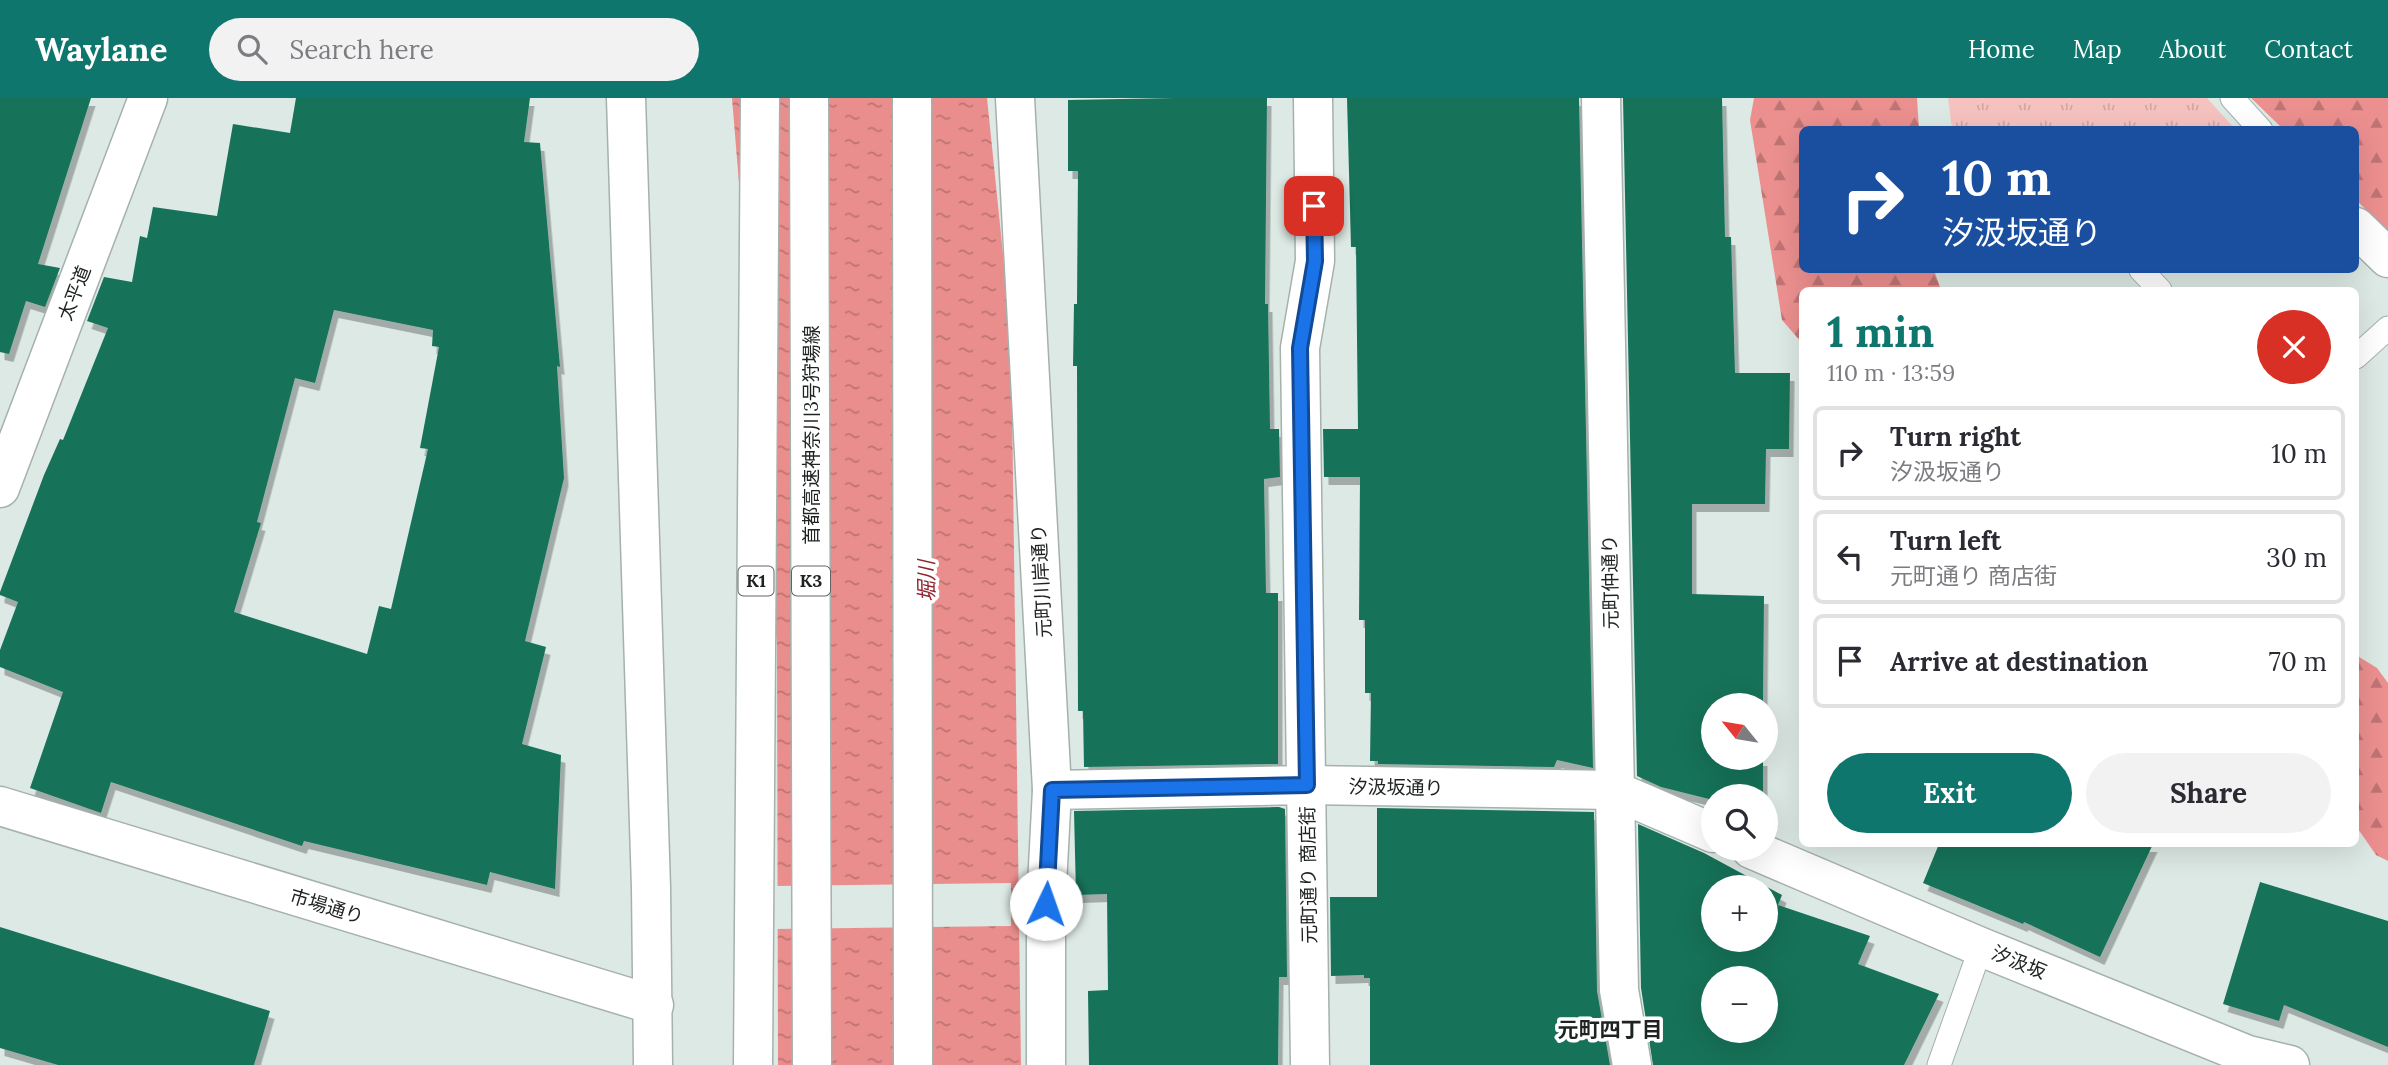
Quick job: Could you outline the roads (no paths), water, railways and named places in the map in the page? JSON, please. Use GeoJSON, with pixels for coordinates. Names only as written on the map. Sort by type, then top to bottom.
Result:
{"type":"FeatureCollection","features":[{"type":"Feature","properties":{"kind":"main road","name":"太平道"},"geometry":{"type":"LineString","coordinates":[[0,488],[148,98]]}},
{"type":"Feature","properties":{"kind":"main road"},"geometry":{"type":"LineString","coordinates":[[626,98],[654,1005],[653,1065]]}},
{"type":"Feature","properties":{"kind":"main road","name":"K1"},"geometry":{"type":"LineString","coordinates":[[753,1065],[760,98]]}},
{"type":"Feature","properties":{"kind":"main road","name":"首都高速神奈川3号狩場線"},"geometry":{"type":"LineString","coordinates":[[809,98],[812,1065]]}},
{"type":"Feature","properties":{"kind":"main road"},"geometry":{"type":"LineString","coordinates":[[912,98],[913,1065]]}},
{"type":"Feature","properties":{"kind":"main road","name":"元町川岸通り"},"geometry":{"type":"LineString","coordinates":[[1015,98],[1052,790],[1046,904],[1046,1065]]}},
{"type":"Feature","properties":{"kind":"main road","name":"元町通り 商店街"},"geometry":{"type":"LineString","coordinates":[[1310,1065],[1300,348],[1315,261],[1313,98]]}},
{"type":"Feature","properties":{"kind":"main road","name":"元町仲通り"},"geometry":{"type":"LineString","coordinates":[[1601,98],[1619,990],[1632,1065]]}},
{"type":"Feature","properties":{"kind":"main road"},"geometry":{"type":"LineString","coordinates":[[2359,230],[2388,258]]}},
{"type":"Feature","properties":{"kind":"main road","name":"汐汲坂通り"},"geometry":{"type":"LineString","coordinates":[[1052,790],[1307,785],[1613,790]]}},
{"type":"Feature","properties":{"kind":"main road"},"geometry":{"type":"LineString","coordinates":[[1613,790],[1701,827]]}},
{"type":"Feature","properties":{"kind":"main road","name":"市場通り"},"geometry":{"type":"LineString","coordinates":[[0,806],[654,1005]]}},
{"type":"Feature","properties":{"kind":"main road","name":"汐汲坂"},"geometry":{"type":"LineString","coordinates":[[1778,861],[1981,947],[2248,1055],[2290,1065]]}},
{"type":"Feature","properties":{"kind":"main road"},"geometry":{"type":"LineString","coordinates":[[900,1065],[913,947]]}},
{"type":"Feature","properties":{"kind":"lane"},"geometry":{"type":"LineString","coordinates":[[2232,98],[2257,126]]}},
{"type":"Feature","properties":{"kind":"lane"},"geometry":{"type":"LineString","coordinates":[[2144,273],[2157,287]]}},
{"type":"Feature","properties":{"kind":"lane"},"geometry":{"type":"LineString","coordinates":[[2359,354],[2388,328]]}},
{"type":"Feature","properties":{"kind":"lane"},"geometry":{"type":"LineString","coordinates":[[1939,1065],[1981,947]]}},
{"type":"Feature","properties":{"kind":"water","name":"堀川"},"geometry":{"type":"Polygon","coordinates":[[[732,98],[987,98],[1011,332],[1021,1065],[778,1065],[777,645],[732,98]]]}},
{"type":"Feature","properties":{"kind":"district","name":"元町四丁目"},"geometry":{"type":"Point","coordinates":[1610,1030]}}]}
